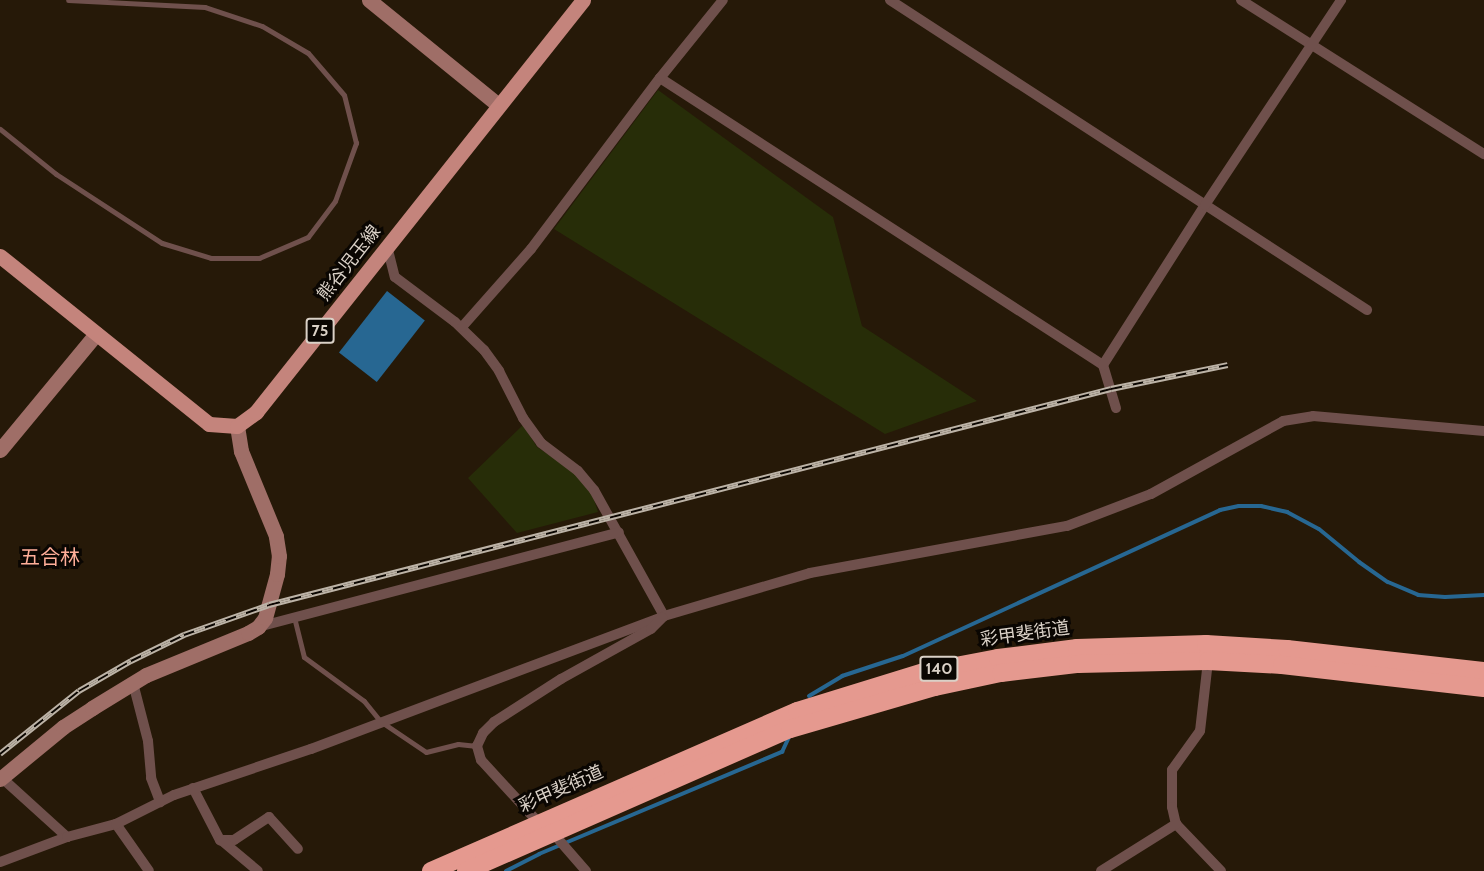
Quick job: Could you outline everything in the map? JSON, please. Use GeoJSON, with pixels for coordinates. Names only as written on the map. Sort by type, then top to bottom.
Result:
{"type":"FeatureCollection","features":[{"type":"Feature","properties":{"kind":"highway","name":"彩甲斐街道"},"geometry":{"type":"LineString","coordinates":[[466,871],[545,827],[797,711],[924,672],[998,658],[1077,648],[1206,644],[1287,649],[1484,671]]}},
{"type":"Feature","properties":{"kind":"highway","name":"彩甲斐街道"},"geometry":{"type":"LineString","coordinates":[[430,871],[790,729],[935,687],[1001,673],[1078,664],[1208,661],[1282,665],[1484,688]]}},
{"type":"Feature","properties":{"kind":"main road","name":"熊谷児玉線"},"geometry":{"type":"LineString","coordinates":[[237,426],[256,412],[583,0]]}},
{"type":"Feature","properties":{"kind":"main road"},"geometry":{"type":"LineString","coordinates":[[0,256],[209,424],[237,426]]}},
{"type":"Feature","properties":{"kind":"street"},"geometry":{"type":"LineString","coordinates":[[369,0],[498,105]]}},
{"type":"Feature","properties":{"kind":"street"},"geometry":{"type":"LineString","coordinates":[[462,327],[531,249],[660,78],[723,0]]}},
{"type":"Feature","properties":{"kind":"street"},"geometry":{"type":"LineString","coordinates":[[890,0],[1367,310]]}},
{"type":"Feature","properties":{"kind":"street"},"geometry":{"type":"LineString","coordinates":[[1240,0],[1484,154]]}},
{"type":"Feature","properties":{"kind":"street"},"geometry":{"type":"LineString","coordinates":[[1104,364],[1205,205],[1341,0]]}},
{"type":"Feature","properties":{"kind":"street"},"geometry":{"type":"LineString","coordinates":[[660,78],[1104,364],[1116,408]]}},
{"type":"Feature","properties":{"kind":"street"},"geometry":{"type":"LineString","coordinates":[[387,246],[395,277],[462,327],[484,350],[499,371],[523,418],[541,443],[578,471],[594,490],[664,616]]}},
{"type":"Feature","properties":{"kind":"street"},"geometry":{"type":"LineString","coordinates":[[0,450],[96,334]]}},
{"type":"Feature","properties":{"kind":"street"},"geometry":{"type":"LineString","coordinates":[[0,862],[67,837],[116,824],[160,801],[193,788],[311,749],[664,616],[810,573],[1067,526],[1151,494],[1271,426],[1298,417],[1484,431]]}},
{"type":"Feature","properties":{"kind":"street"},"geometry":{"type":"LineString","coordinates":[[237,426],[242,451],[276,537],[279,555],[269,605],[265,618],[258,627]]}},
{"type":"Feature","properties":{"kind":"street"},"geometry":{"type":"LineString","coordinates":[[67,837],[1,778],[63,727],[133,683],[188,656],[258,627],[619,532]]}},
{"type":"Feature","properties":{"kind":"street"},"geometry":{"type":"LineString","coordinates":[[586,871],[481,760],[477,746],[483,733],[494,722],[561,679],[651,629],[664,616]]}},
{"type":"Feature","properties":{"kind":"street"},"geometry":{"type":"LineString","coordinates":[[1208,661],[1200,731],[1172,770],[1172,807],[1176,824],[1221,871]]}},
{"type":"Feature","properties":{"kind":"street"},"geometry":{"type":"LineString","coordinates":[[133,683],[148,741],[151,778],[160,801]]}},
{"type":"Feature","properties":{"kind":"street"},"geometry":{"type":"LineString","coordinates":[[193,788],[220,840],[258,871]]}},
{"type":"Feature","properties":{"kind":"street"},"geometry":{"type":"LineString","coordinates":[[220,840],[234,840],[269,817],[298,849]]}},
{"type":"Feature","properties":{"kind":"street"},"geometry":{"type":"LineString","coordinates":[[116,824],[149,871]]}},
{"type":"Feature","properties":{"kind":"street"},"geometry":{"type":"LineString","coordinates":[[1101,871],[1176,824]]}},
{"type":"Feature","properties":{"kind":"lane"},"geometry":{"type":"LineString","coordinates":[[0,129],[56,174],[162,243],[211,258],[259,258],[308,237],[335,201],[356,143],[344,95],[308,53],[262,26],[205,7],[68,0]]}},
{"type":"Feature","properties":{"kind":"lane"},"geometry":{"type":"LineString","coordinates":[[294,617],[304,657],[364,701],[380,722],[426,752],[458,744],[477,746]]}},
{"type":"Feature","properties":{"kind":"green space"},"geometry":{"type":"Polygon","coordinates":[[[658,90],[833,217],[862,326],[977,401],[885,434],[554,229],[658,90]]]}},
{"type":"Feature","properties":{"kind":"green space"},"geometry":{"type":"Polygon","coordinates":[[[523,425],[537,447],[575,472],[591,491],[598,512],[517,533],[468,478],[523,425]]]}},
{"type":"Feature","properties":{"kind":"water"},"geometry":{"type":"Polygon","coordinates":[[[387,291],[425,321],[377,382],[339,352],[387,291]]]}},
{"type":"Feature","properties":{"kind":"waterway"},"geometry":{"type":"LineString","coordinates":[[809,696],[842,676],[903,656],[1220,510],[1239,506],[1261,506],[1287,512],[1319,529],[1359,562],[1388,582],[1418,595],[1445,597],[1484,595]]}},
{"type":"Feature","properties":{"kind":"waterway"},"geometry":{"type":"LineString","coordinates":[[506,871],[539,854],[782,752],[789,737]]}},
{"type":"Feature","properties":{"kind":"railway"},"geometry":{"type":"LineString","coordinates":[[0,754],[79,691],[131,661],[184,635],[269,605],[1111,389],[1228,365]]}},
{"type":"Feature","properties":{"kind":"district","name":"五合林"},"geometry":{"type":"Point","coordinates":[50,557]}}]}
